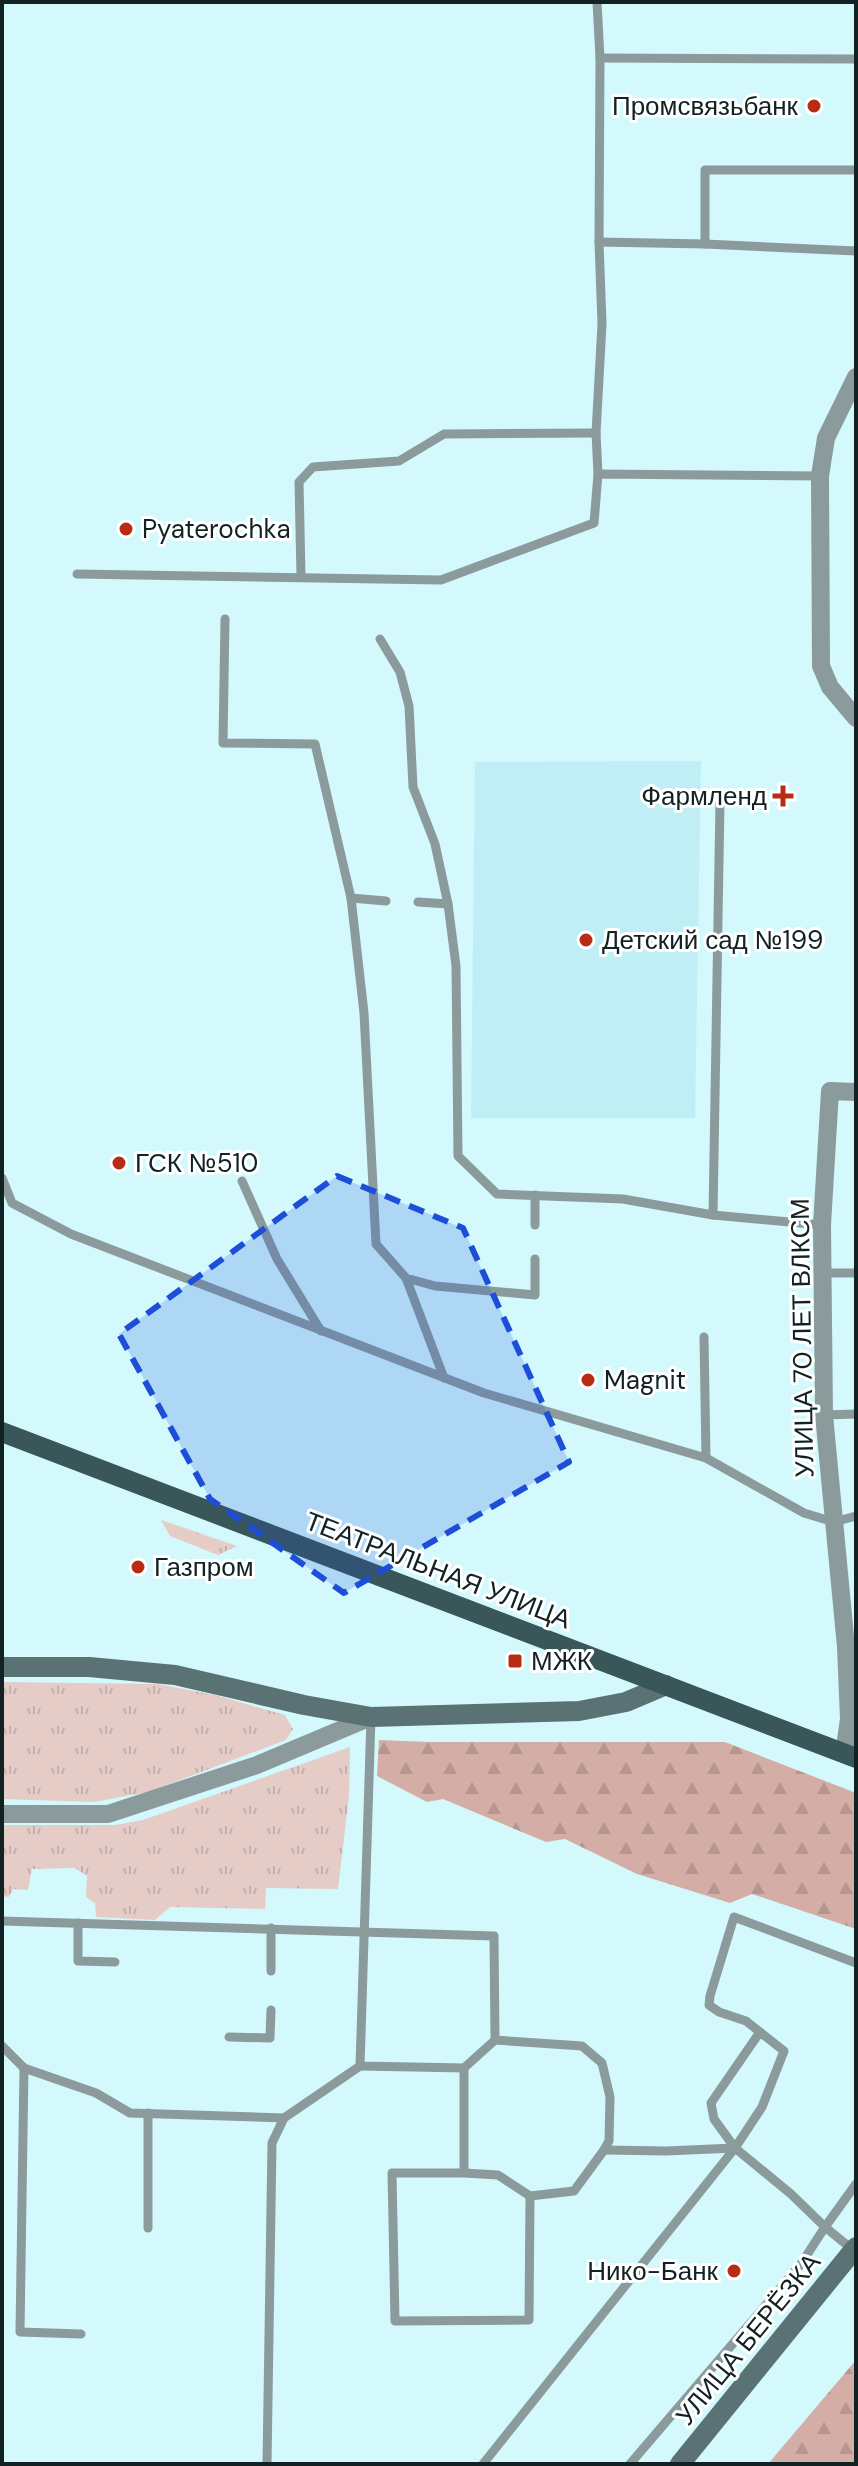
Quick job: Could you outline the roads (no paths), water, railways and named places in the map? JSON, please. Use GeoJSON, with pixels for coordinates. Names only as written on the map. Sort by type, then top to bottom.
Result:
{"type":"FeatureCollection","features":[{"type":"Feature","properties":{"kind":"main road","name":"ТЕАТРАЛЬНАЯ УЛИЦА"},"geometry":{"type":"LineString","coordinates":[[2,1432],[850,1756]]}},
{"type":"Feature","properties":{"kind":"street"},"geometry":{"type":"LineString","coordinates":[[856,377],[826,438],[820,476],[821,666],[830,687],[856,718]]}},
{"type":"Feature","properties":{"kind":"street","name":"УЛИЦА 70 ЛЕТ ВЛКСМ"},"geometry":{"type":"LineString","coordinates":[[850,1756],[846,1647],[824,1415],[822,1225],[830,1091],[856,1092]]}},
{"type":"Feature","properties":{"kind":"street"},"geometry":{"type":"LineString","coordinates":[[2,1667],[89,1667],[175,1675],[371,1717],[579,1711],[626,1702],[666,1685]]}},
{"type":"Feature","properties":{"kind":"street"},"geometry":{"type":"LineString","coordinates":[[2,1814],[108,1814],[257,1765],[371,1717]]}},
{"type":"Feature","properties":{"kind":"street","name":"УЛИЦА БЕРЁЗКА"},"geometry":{"type":"LineString","coordinates":[[680,2464],[855,2248]]}},
{"type":"Feature","properties":{"kind":"lane"},"geometry":{"type":"LineString","coordinates":[[77,574],[441,580],[594,523],[602,324],[597,2]]}},
{"type":"Feature","properties":{"kind":"lane"},"geometry":{"type":"LineString","coordinates":[[600,58],[856,59]]}},
{"type":"Feature","properties":{"kind":"lane"},"geometry":{"type":"LineString","coordinates":[[705,244],[705,170],[856,170]]}},
{"type":"Feature","properties":{"kind":"lane"},"geometry":{"type":"LineString","coordinates":[[599,242],[856,251]]}},
{"type":"Feature","properties":{"kind":"lane"},"geometry":{"type":"LineString","coordinates":[[301,576],[299,482],[313,467],[399,461],[444,434],[596,433]]}},
{"type":"Feature","properties":{"kind":"lane"},"geometry":{"type":"LineString","coordinates":[[598,474],[820,476]]}},
{"type":"Feature","properties":{"kind":"lane"},"geometry":{"type":"LineString","coordinates":[[225,619],[223,743],[315,744],[351,898],[364,1013],[376,1244],[406,1278],[444,1378]]}},
{"type":"Feature","properties":{"kind":"lane"},"geometry":{"type":"LineString","coordinates":[[380,639],[400,672],[409,706],[413,787],[435,844],[448,904],[456,966],[458,1156],[497,1194],[623,1199],[713,1215],[822,1225]]}},
{"type":"Feature","properties":{"kind":"lane"},"geometry":{"type":"LineString","coordinates":[[713,1215],[720,802]]}},
{"type":"Feature","properties":{"kind":"lane"},"geometry":{"type":"LineString","coordinates":[[351,898],[386,901]]}},
{"type":"Feature","properties":{"kind":"lane"},"geometry":{"type":"LineString","coordinates":[[418,902],[448,904]]}},
{"type":"Feature","properties":{"kind":"lane"},"geometry":{"type":"LineString","coordinates":[[2,1178],[12,1203],[71,1234],[484,1393],[706,1458],[804,1513],[834,1522],[856,1516]]}},
{"type":"Feature","properties":{"kind":"lane"},"geometry":{"type":"LineString","coordinates":[[242,1181],[277,1259],[321,1331]]}},
{"type":"Feature","properties":{"kind":"lane"},"geometry":{"type":"LineString","coordinates":[[535,1195],[535,1225]]}},
{"type":"Feature","properties":{"kind":"lane"},"geometry":{"type":"LineString","coordinates":[[406,1278],[435,1286],[535,1295],[535,1259]]}},
{"type":"Feature","properties":{"kind":"lane"},"geometry":{"type":"LineString","coordinates":[[823,1273],[856,1273]]}},
{"type":"Feature","properties":{"kind":"lane"},"geometry":{"type":"LineString","coordinates":[[704,1337],[706,1458]]}},
{"type":"Feature","properties":{"kind":"lane"},"geometry":{"type":"LineString","coordinates":[[824,1415],[856,1414]]}},
{"type":"Feature","properties":{"kind":"lane"},"geometry":{"type":"LineString","coordinates":[[360,2066],[371,1717]]}},
{"type":"Feature","properties":{"kind":"lane"},"geometry":{"type":"LineString","coordinates":[[483,2464],[735,2148],[762,2107],[784,2051],[746,2021],[719,2012],[709,2005],[734,1917],[856,1963]]}},
{"type":"Feature","properties":{"kind":"lane"},"geometry":{"type":"LineString","coordinates":[[2,1921],[494,1936],[495,2040]]}},
{"type":"Feature","properties":{"kind":"lane"},"geometry":{"type":"LineString","coordinates":[[78,1923],[78,1961],[115,1962]]}},
{"type":"Feature","properties":{"kind":"lane"},"geometry":{"type":"LineString","coordinates":[[271,1928],[271,1971]]}},
{"type":"Feature","properties":{"kind":"lane"},"geometry":{"type":"LineString","coordinates":[[229,2037],[270,2038],[271,2010]]}},
{"type":"Feature","properties":{"kind":"lane"},"geometry":{"type":"LineString","coordinates":[[760,2032],[711,2103],[714,2119],[735,2148],[825,2227],[855,2248]]}},
{"type":"Feature","properties":{"kind":"lane"},"geometry":{"type":"LineString","coordinates":[[267,2464],[272,2143],[284,2118],[360,2066],[464,2068],[495,2040],[582,2046],[602,2063],[610,2097],[609,2141],[574,2191],[530,2196],[498,2175],[392,2173],[395,2321],[529,2320],[530,2196]]}},
{"type":"Feature","properties":{"kind":"lane"},"geometry":{"type":"LineString","coordinates":[[2,2046],[24,2068],[96,2093],[130,2113],[284,2118]]}},
{"type":"Feature","properties":{"kind":"lane"},"geometry":{"type":"LineString","coordinates":[[24,2068],[20,2332],[81,2334]]}},
{"type":"Feature","properties":{"kind":"lane"},"geometry":{"type":"LineString","coordinates":[[464,2068],[464,2173]]}},
{"type":"Feature","properties":{"kind":"lane"},"geometry":{"type":"LineString","coordinates":[[148,2113],[148,2228]]}},
{"type":"Feature","properties":{"kind":"lane"},"geometry":{"type":"LineString","coordinates":[[604,2150],[735,2148]]}},
{"type":"Feature","properties":{"kind":"lane"},"geometry":{"type":"LineString","coordinates":[[630,2464],[801,2264],[856,2184]]}},
{"type":"Feature","properties":{"kind":"place","name":"Промсвязьбанк"},"geometry":{"type":"Point","coordinates":[814,106]}},
{"type":"Feature","properties":{"kind":"place","name":"Pyaterochka"},"geometry":{"type":"Point","coordinates":[126,529]}},
{"type":"Feature","properties":{"kind":"place","name":"Фармленд"},"geometry":{"type":"Point","coordinates":[783,796]}},
{"type":"Feature","properties":{"kind":"place","name":"Детский сад №199"},"geometry":{"type":"Point","coordinates":[586,940]}},
{"type":"Feature","properties":{"kind":"place","name":"ГСК №510"},"geometry":{"type":"Point","coordinates":[119,1163]}},
{"type":"Feature","properties":{"kind":"place","name":"Magnit"},"geometry":{"type":"Point","coordinates":[588,1380]}},
{"type":"Feature","properties":{"kind":"place","name":"Газпром"},"geometry":{"type":"Point","coordinates":[138,1567]}},
{"type":"Feature","properties":{"kind":"place","name":"МЖК"},"geometry":{"type":"Point","coordinates":[515,1661]}},
{"type":"Feature","properties":{"kind":"place","name":"Нико-Банк"},"geometry":{"type":"Point","coordinates":[734,2271]}}]}
